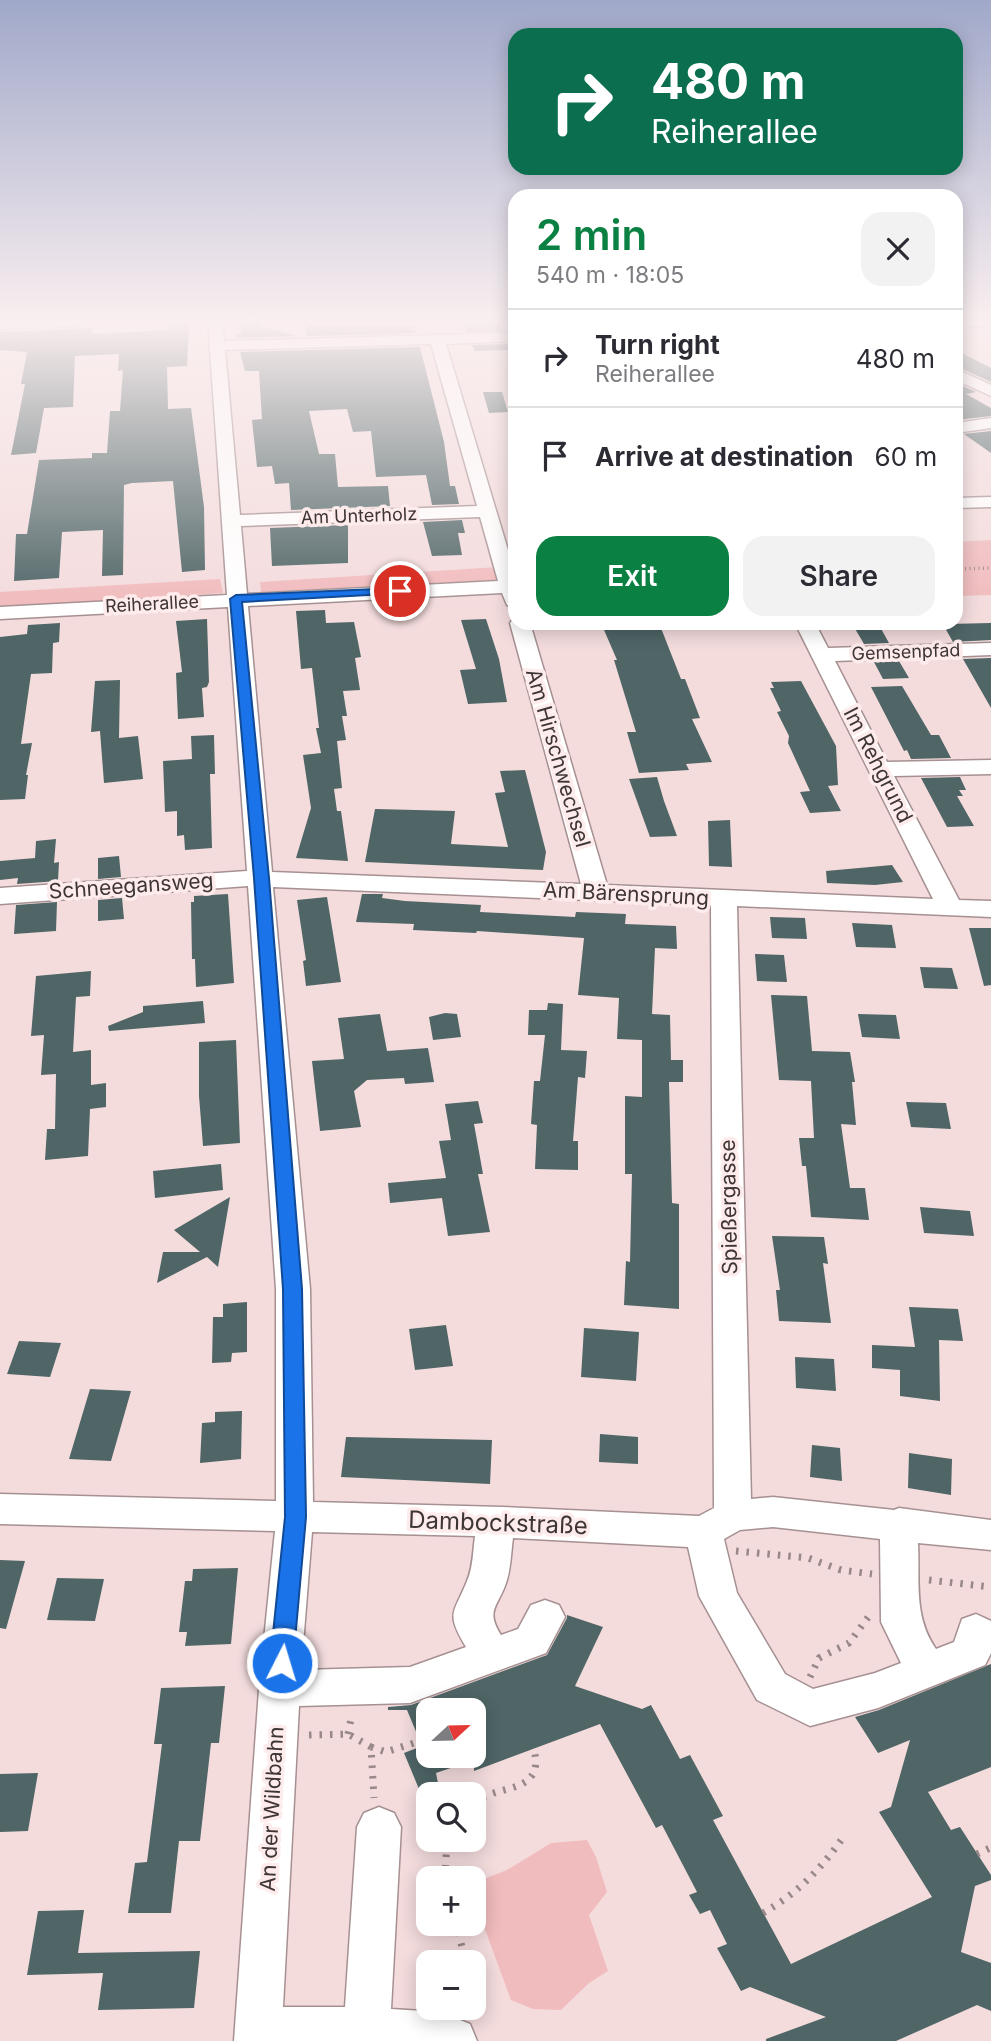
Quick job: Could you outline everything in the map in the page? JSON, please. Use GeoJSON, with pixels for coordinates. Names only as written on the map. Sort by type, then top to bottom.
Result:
{"type":"FeatureCollection","features":[{"type":"Feature","properties":{"kind":"street","name":"An der Wildbahn"},"geometry":{"type":"LineString","coordinates":[[223,415],[236,599],[261,878],[295,1517],[279,1689],[259,2036]]}},
{"type":"Feature","properties":{"kind":"street"},"geometry":{"type":"LineString","coordinates":[[459,415],[508,577]]}},
{"type":"Feature","properties":{"kind":"street"},"geometry":{"type":"LineString","coordinates":[[963,427],[991,423]]}},
{"type":"Feature","properties":{"kind":"street"},"geometry":{"type":"LineString","coordinates":[[963,503],[991,502]]}},
{"type":"Feature","properties":{"kind":"street","name":"Am Unterholz"},"geometry":{"type":"LineString","coordinates":[[231,521],[486,511]]}},
{"type":"Feature","properties":{"kind":"street","name":"Reiherallee"},"geometry":{"type":"LineString","coordinates":[[0,613],[236,599],[508,592]]}},
{"type":"Feature","properties":{"kind":"street","name":"Am Hirschwechsel"},"geometry":{"type":"LineString","coordinates":[[522,630],[596,892]]}},
{"type":"Feature","properties":{"kind":"street","name":"Im Rehgrund"},"geometry":{"type":"LineString","coordinates":[[809,630],[950,908]]}},
{"type":"Feature","properties":{"kind":"street","name":"Gemsenpfad"},"geometry":{"type":"LineString","coordinates":[[821,654],[991,649]]}},
{"type":"Feature","properties":{"kind":"street"},"geometry":{"type":"LineString","coordinates":[[881,769],[991,767]]}},
{"type":"Feature","properties":{"kind":"street","name":"Am Bärensprung"},"geometry":{"type":"LineString","coordinates":[[261,878],[991,909]]}},
{"type":"Feature","properties":{"kind":"street","name":"Schneegansweg"},"geometry":{"type":"LineString","coordinates":[[0,896],[261,878]]}},
{"type":"Feature","properties":{"kind":"street","name":"Spießergasse"},"geometry":{"type":"LineString","coordinates":[[724,898],[718,1596],[771,1687],[810,1708]]}},
{"type":"Feature","properties":{"kind":"street","name":"Dambockstraße"},"geometry":{"type":"LineString","coordinates":[[0,1509],[496,1522],[718,1523],[773,1512],[991,1535]]}},
{"type":"Feature","properties":{"kind":"street"},"geometry":{"type":"LineString","coordinates":[[492,1656],[473,1624],[474,1605],[487,1582],[496,1522]]}},
{"type":"Feature","properties":{"kind":"street"},"geometry":{"type":"LineString","coordinates":[[899,1524],[901,1622],[928,1670]]}},
{"type":"Feature","properties":{"kind":"street"},"geometry":{"type":"LineString","coordinates":[[279,1689],[410,1685],[532,1641],[545,1617]]}},
{"type":"Feature","properties":{"kind":"street"},"geometry":{"type":"LineString","coordinates":[[810,1708],[878,1690],[971,1653],[976,1631]]}},
{"type":"Feature","properties":{"kind":"street"},"geometry":{"type":"LineString","coordinates":[[367,2036],[379,1827]]}},
{"type":"Feature","properties":{"kind":"street"},"geometry":{"type":"LineString","coordinates":[[259,2036],[440,2036],[453,2041]]}},
{"type":"Feature","properties":{"kind":"path"},"geometry":{"type":"LineString","coordinates":[[963,569],[991,568]]}},
{"type":"Feature","properties":{"kind":"path"},"geometry":{"type":"LineString","coordinates":[[810,1708],[808,1691],[811,1672],[820,1658],[853,1639],[866,1618],[883,1612],[901,1612]]}},
{"type":"Feature","properties":{"kind":"path"},"geometry":{"type":"LineString","coordinates":[[276,1736],[348,1734],[386,1752],[414,1743],[416,1746]]}},
{"type":"Feature","properties":{"kind":"path"},"geometry":{"type":"LineString","coordinates":[[371,1747],[379,1827]]}},
{"type":"Feature","properties":{"kind":"path"},"geometry":{"type":"LineString","coordinates":[[486,1796],[502,1793],[522,1784],[535,1773],[537,1762],[534,1750]]}},
{"type":"Feature","properties":{"kind":"path"},"geometry":{"type":"LineString","coordinates":[[763,1913],[785,1901],[813,1880],[844,1836]]}},
{"type":"Feature","properties":{"kind":"path"},"geometry":{"type":"LineString","coordinates":[[977,1854],[991,1848]]}},
{"type":"Feature","properties":{"kind":"shaded area"},"geometry":{"type":"Polygon","coordinates":[[[991,540],[991,595],[963,596],[963,542],[991,540]]]}},
{"type":"Feature","properties":{"kind":"shaded area"},"geometry":{"type":"Polygon","coordinates":[[[508,566],[508,579],[261,592],[260,582],[508,566]]]}},
{"type":"Feature","properties":{"kind":"shaded area"},"geometry":{"type":"Polygon","coordinates":[[[220,579],[223,593],[0,607],[0,592],[220,579]]]}},
{"type":"Feature","properties":{"kind":"shaded area"},"geometry":{"type":"Polygon","coordinates":[[[587,1840],[596,1857],[607,1892],[589,1915],[608,1971],[589,1983],[561,2010],[533,2009],[511,2000],[486,1932],[486,1878],[507,1870],[551,1843],[587,1840]]]}},
{"type":"Feature","properties":{"kind":"building"},"geometry":{"type":"Polygon","coordinates":[[[19,415],[43,415],[36,453],[11,455],[19,415]]]}},
{"type":"Feature","properties":{"kind":"building"},"geometry":{"type":"Polygon","coordinates":[[[110,415],[192,415],[204,507],[205,570],[182,572],[173,481],[132,483],[124,485],[123,575],[102,576],[103,530],[62,532],[59,578],[14,581],[16,534],[27,534],[39,460],[92,458],[92,453],[107,453],[110,415]]]}},
{"type":"Feature","properties":{"kind":"building"},"geometry":{"type":"Polygon","coordinates":[[[262,415],[310,415],[319,454],[335,454],[338,487],[388,486],[390,506],[291,510],[289,483],[275,484],[272,466],[257,467],[252,420],[262,419],[262,415]]]}},
{"type":"Feature","properties":{"kind":"building"},"geometry":{"type":"Polygon","coordinates":[[[349,415],[437,415],[450,486],[455,486],[459,504],[432,505],[426,475],[376,477],[371,431],[353,432],[349,415]]]}},
{"type":"Feature","properties":{"kind":"building"},"geometry":{"type":"Polygon","coordinates":[[[963,415],[991,416],[963,419],[963,415]]]}},
{"type":"Feature","properties":{"kind":"building"},"geometry":{"type":"Polygon","coordinates":[[[991,431],[991,453],[964,434],[991,431]]]}},
{"type":"Feature","properties":{"kind":"building"},"geometry":{"type":"Polygon","coordinates":[[[462,520],[465,533],[458,533],[462,555],[432,556],[423,522],[462,520]]]}},
{"type":"Feature","properties":{"kind":"building"},"geometry":{"type":"Polygon","coordinates":[[[348,525],[348,563],[272,566],[270,528],[348,525]]]}},
{"type":"Feature","properties":{"kind":"building"},"geometry":{"type":"Polygon","coordinates":[[[325,610],[326,623],[354,622],[361,657],[355,658],[360,690],[343,691],[347,716],[342,716],[346,740],[337,741],[342,788],[334,789],[337,811],[341,811],[348,861],[296,858],[311,808],[303,755],[321,753],[316,728],[319,728],[312,668],[301,669],[296,611],[325,610]]]}},
{"type":"Feature","properties":{"kind":"building"},"geometry":{"type":"Polygon","coordinates":[[[207,619],[209,682],[207,687],[202,688],[204,717],[178,719],[176,673],[182,672],[176,621],[207,619]]]}},
{"type":"Feature","properties":{"kind":"building"},"geometry":{"type":"Polygon","coordinates":[[[486,619],[499,659],[507,702],[468,704],[460,670],[476,669],[461,620],[486,619]]]}},
{"type":"Feature","properties":{"kind":"building"},"geometry":{"type":"Polygon","coordinates":[[[60,623],[59,642],[53,643],[52,673],[31,674],[21,744],[32,743],[25,799],[0,800],[0,637],[27,634],[28,625],[60,623]]]}},
{"type":"Feature","properties":{"kind":"building"},"geometry":{"type":"Polygon","coordinates":[[[991,623],[991,640],[953,642],[946,630],[963,630],[963,624],[991,623]]]}},
{"type":"Feature","properties":{"kind":"building"},"geometry":{"type":"Polygon","coordinates":[[[604,630],[662,630],[700,718],[692,719],[712,762],[686,764],[689,770],[639,773],[627,732],[636,732],[614,660],[617,660],[604,630]]]}},
{"type":"Feature","properties":{"kind":"building"},"geometry":{"type":"Polygon","coordinates":[[[856,630],[882,630],[889,643],[864,644],[856,630]]]}},
{"type":"Feature","properties":{"kind":"building"},"geometry":{"type":"Polygon","coordinates":[[[991,658],[991,708],[963,659],[991,658]]]}},
{"type":"Feature","properties":{"kind":"building"},"geometry":{"type":"Polygon","coordinates":[[[899,661],[909,678],[883,679],[874,662],[899,661]]]}},
{"type":"Feature","properties":{"kind":"building"},"geometry":{"type":"Polygon","coordinates":[[[120,680],[119,738],[138,736],[143,779],[104,783],[100,731],[91,732],[95,681],[120,680]]]}},
{"type":"Feature","properties":{"kind":"building"},"geometry":{"type":"Polygon","coordinates":[[[801,681],[836,746],[838,785],[828,786],[841,811],[810,813],[800,792],[810,791],[788,743],[789,736],[777,712],[781,711],[770,688],[774,688],[771,682],[801,681]]]}},
{"type":"Feature","properties":{"kind":"building"},"geometry":{"type":"Polygon","coordinates":[[[902,686],[931,735],[939,735],[951,758],[911,759],[907,750],[904,751],[871,687],[902,686]]]}},
{"type":"Feature","properties":{"kind":"building"},"geometry":{"type":"Polygon","coordinates":[[[214,735],[215,774],[210,774],[212,848],[185,850],[184,835],[177,836],[177,811],[165,812],[163,761],[192,759],[191,736],[214,735]]]}},
{"type":"Feature","properties":{"kind":"building"},"geometry":{"type":"Polygon","coordinates":[[[525,770],[546,852],[543,870],[365,862],[375,809],[455,811],[451,844],[508,847],[495,793],[505,792],[500,771],[525,770]]]}},
{"type":"Feature","properties":{"kind":"building"},"geometry":{"type":"Polygon","coordinates":[[[657,777],[677,836],[650,837],[629,779],[657,777]]]}},
{"type":"Feature","properties":{"kind":"building"},"geometry":{"type":"Polygon","coordinates":[[[960,777],[966,790],[959,790],[963,796],[957,796],[974,826],[947,827],[921,778],[960,777]]]}},
{"type":"Feature","properties":{"kind":"building"},"geometry":{"type":"Polygon","coordinates":[[[730,820],[732,867],[709,866],[708,821],[730,820]]]}},
{"type":"Feature","properties":{"kind":"building"},"geometry":{"type":"Polygon","coordinates":[[[56,839],[54,863],[59,862],[58,881],[17,884],[18,878],[0,880],[0,861],[35,858],[36,841],[56,839]]]}},
{"type":"Feature","properties":{"kind":"building"},"geometry":{"type":"Polygon","coordinates":[[[119,856],[121,877],[98,879],[98,858],[119,856]]]}},
{"type":"Feature","properties":{"kind":"building"},"geometry":{"type":"Polygon","coordinates":[[[892,865],[903,882],[875,885],[827,883],[826,871],[892,865]]]}},
{"type":"Feature","properties":{"kind":"building"},"geometry":{"type":"Polygon","coordinates":[[[228,894],[234,983],[196,987],[195,959],[192,959],[191,902],[194,902],[194,896],[228,894]]]}},
{"type":"Feature","properties":{"kind":"building"},"geometry":{"type":"Polygon","coordinates":[[[362,894],[383,894],[382,898],[405,901],[481,905],[480,912],[575,917],[576,912],[626,914],[625,924],[676,926],[677,949],[655,948],[652,1014],[670,1015],[671,1060],[683,1060],[683,1082],[669,1082],[672,1203],[679,1204],[679,1309],[624,1305],[626,1261],[630,1262],[632,1174],[625,1174],[625,1096],[642,1097],[642,1040],[617,1039],[619,998],[578,995],[584,938],[413,930],[414,924],[356,922],[362,894]]]}},
{"type":"Feature","properties":{"kind":"building"},"geometry":{"type":"Polygon","coordinates":[[[327,897],[341,982],[306,986],[303,961],[306,960],[297,900],[327,897]]]}},
{"type":"Feature","properties":{"kind":"building"},"geometry":{"type":"Polygon","coordinates":[[[122,898],[124,919],[98,921],[98,900],[122,898]]]}},
{"type":"Feature","properties":{"kind":"building"},"geometry":{"type":"Polygon","coordinates":[[[57,902],[56,931],[14,934],[16,905],[57,902]]]}},
{"type":"Feature","properties":{"kind":"building"},"geometry":{"type":"Polygon","coordinates":[[[770,917],[805,918],[807,939],[772,938],[770,917]]]}},
{"type":"Feature","properties":{"kind":"building"},"geometry":{"type":"Polygon","coordinates":[[[852,923],[892,925],[896,948],[856,947],[852,923]]]}},
{"type":"Feature","properties":{"kind":"building"},"geometry":{"type":"Polygon","coordinates":[[[969,928],[991,928],[991,985],[984,986],[969,928]]]}},
{"type":"Feature","properties":{"kind":"building"},"geometry":{"type":"Polygon","coordinates":[[[755,954],[784,955],[787,982],[757,981],[755,954]]]}},
{"type":"Feature","properties":{"kind":"building"},"geometry":{"type":"Polygon","coordinates":[[[920,967],[952,968],[958,989],[924,988],[920,967]]]}},
{"type":"Feature","properties":{"kind":"building"},"geometry":{"type":"Polygon","coordinates":[[[91,971],[90,996],[76,997],[73,1052],[91,1050],[91,1085],[106,1083],[106,1107],[90,1109],[88,1156],[45,1160],[47,1129],[55,1129],[56,1074],[41,1075],[44,1035],[31,1036],[36,976],[91,971]]]}},
{"type":"Feature","properties":{"kind":"building"},"geometry":{"type":"Polygon","coordinates":[[[771,995],[807,996],[812,1051],[850,1052],[855,1082],[852,1082],[856,1125],[841,1124],[850,1188],[865,1188],[869,1220],[811,1217],[806,1166],[802,1166],[799,1138],[814,1138],[811,1081],[779,1080],[771,995]]]}},
{"type":"Feature","properties":{"kind":"building"},"geometry":{"type":"Polygon","coordinates":[[[203,1001],[205,1023],[109,1031],[108,1026],[143,1012],[143,1006],[203,1001]]]}},
{"type":"Feature","properties":{"kind":"building"},"geometry":{"type":"Polygon","coordinates":[[[548,1003],[563,1004],[561,1050],[587,1051],[585,1078],[578,1077],[573,1141],[578,1141],[578,1170],[535,1169],[537,1125],[531,1124],[534,1081],[540,1081],[545,1035],[528,1035],[529,1010],[547,1010],[548,1003]]]}},
{"type":"Feature","properties":{"kind":"building"},"geometry":{"type":"Polygon","coordinates":[[[445,1013],[457,1014],[461,1037],[433,1040],[429,1017],[445,1013]]]}},
{"type":"Feature","properties":{"kind":"building"},"geometry":{"type":"Polygon","coordinates":[[[380,1014],[387,1051],[428,1048],[434,1082],[405,1084],[404,1078],[367,1080],[354,1091],[361,1127],[320,1131],[312,1061],[344,1059],[338,1018],[380,1014]]]}},
{"type":"Feature","properties":{"kind":"building"},"geometry":{"type":"Polygon","coordinates":[[[858,1014],[896,1015],[900,1039],[862,1037],[858,1014]]]}},
{"type":"Feature","properties":{"kind":"building"},"geometry":{"type":"Polygon","coordinates":[[[236,1040],[240,1143],[203,1146],[199,1042],[236,1040]]]}},
{"type":"Feature","properties":{"kind":"building"},"geometry":{"type":"Polygon","coordinates":[[[478,1101],[483,1123],[474,1124],[483,1174],[478,1174],[490,1232],[448,1236],[442,1198],[390,1203],[388,1183],[446,1178],[439,1141],[451,1140],[445,1104],[478,1101]]]}},
{"type":"Feature","properties":{"kind":"building"},"geometry":{"type":"Polygon","coordinates":[[[906,1102],[946,1103],[951,1129],[911,1127],[906,1102]]]}},
{"type":"Feature","properties":{"kind":"building"},"geometry":{"type":"Polygon","coordinates":[[[221,1164],[223,1190],[155,1198],[153,1171],[221,1164]]]}},
{"type":"Feature","properties":{"kind":"building"},"geometry":{"type":"Polygon","coordinates":[[[230,1197],[218,1267],[207,1257],[157,1283],[163,1252],[200,1252],[174,1230],[230,1197]]]}},
{"type":"Feature","properties":{"kind":"building"},"geometry":{"type":"Polygon","coordinates":[[[920,1207],[970,1211],[974,1236],[924,1233],[920,1207]]]}},
{"type":"Feature","properties":{"kind":"building"},"geometry":{"type":"Polygon","coordinates":[[[772,1236],[824,1237],[828,1264],[823,1263],[831,1323],[779,1321],[776,1290],[780,1290],[772,1236]]]}},
{"type":"Feature","properties":{"kind":"building"},"geometry":{"type":"Polygon","coordinates":[[[247,1302],[247,1352],[232,1353],[231,1362],[212,1363],[213,1317],[223,1317],[223,1304],[247,1302]]]}},
{"type":"Feature","properties":{"kind":"building"},"geometry":{"type":"Polygon","coordinates":[[[909,1307],[958,1309],[963,1341],[939,1340],[940,1401],[900,1396],[900,1370],[872,1368],[872,1345],[915,1347],[909,1307]]]}},
{"type":"Feature","properties":{"kind":"building"},"geometry":{"type":"Polygon","coordinates":[[[446,1325],[453,1366],[415,1370],[409,1329],[446,1325]]]}},
{"type":"Feature","properties":{"kind":"building"},"geometry":{"type":"Polygon","coordinates":[[[584,1328],[639,1332],[636,1381],[581,1377],[584,1328]]]}},
{"type":"Feature","properties":{"kind":"building"},"geometry":{"type":"Polygon","coordinates":[[[19,1341],[61,1343],[50,1377],[7,1374],[19,1341]]]}},
{"type":"Feature","properties":{"kind":"building"},"geometry":{"type":"Polygon","coordinates":[[[795,1357],[834,1359],[836,1391],[796,1388],[795,1357]]]}},
{"type":"Feature","properties":{"kind":"building"},"geometry":{"type":"Polygon","coordinates":[[[90,1389],[131,1391],[111,1461],[69,1459],[90,1389]]]}},
{"type":"Feature","properties":{"kind":"building"},"geometry":{"type":"Polygon","coordinates":[[[242,1411],[241,1459],[200,1463],[202,1423],[215,1422],[215,1412],[242,1411]]]}},
{"type":"Feature","properties":{"kind":"building"},"geometry":{"type":"Polygon","coordinates":[[[600,1434],[638,1437],[638,1464],[599,1462],[600,1434]]]}},
{"type":"Feature","properties":{"kind":"building"},"geometry":{"type":"Polygon","coordinates":[[[346,1437],[492,1440],[490,1484],[341,1477],[346,1437]]]}},
{"type":"Feature","properties":{"kind":"building"},"geometry":{"type":"Polygon","coordinates":[[[812,1445],[840,1448],[842,1481],[810,1477],[812,1445]]]}},
{"type":"Feature","properties":{"kind":"building"},"geometry":{"type":"Polygon","coordinates":[[[909,1453],[952,1459],[951,1495],[908,1488],[909,1453]]]}},
{"type":"Feature","properties":{"kind":"building"},"geometry":{"type":"Polygon","coordinates":[[[0,1560],[25,1561],[6,1629],[0,1628],[0,1560]]]}},
{"type":"Feature","properties":{"kind":"building"},"geometry":{"type":"Polygon","coordinates":[[[238,1568],[231,1644],[185,1646],[187,1632],[179,1632],[185,1581],[192,1581],[193,1569],[238,1568]]]}},
{"type":"Feature","properties":{"kind":"building"},"geometry":{"type":"Polygon","coordinates":[[[57,1578],[104,1579],[95,1621],[47,1620],[57,1578]]]}},
{"type":"Feature","properties":{"kind":"building"},"geometry":{"type":"Polygon","coordinates":[[[567,1615],[603,1627],[575,1686],[642,1709],[651,1705],[680,1759],[690,1755],[723,1816],[713,1820],[791,1964],[932,1897],[879,1812],[891,1807],[910,1740],[878,1753],[855,1717],[879,1710],[991,1664],[991,1767],[928,1792],[951,1830],[960,1827],[991,1875],[991,1880],[975,1886],[961,1952],[991,1963],[991,2011],[977,2005],[896,2041],[766,2041],[826,2017],[750,1987],[741,1991],[717,1948],[727,1944],[710,1910],[700,1914],[689,1895],[697,1892],[662,1825],[656,1828],[600,1724],[486,1767],[486,1698],[430,1698],[547,1655],[567,1615]]]}},
{"type":"Feature","properties":{"kind":"building"},"geometry":{"type":"Polygon","coordinates":[[[225,1686],[219,1743],[211,1743],[200,1841],[179,1841],[171,1913],[128,1913],[135,1863],[147,1862],[162,1744],[154,1744],[161,1688],[225,1686]]]}},
{"type":"Feature","properties":{"kind":"building"},"geometry":{"type":"Polygon","coordinates":[[[416,1703],[416,1732],[407,1710],[388,1710],[388,1707],[416,1703]]]}},
{"type":"Feature","properties":{"kind":"building"},"geometry":{"type":"Polygon","coordinates":[[[416,1748],[416,1768],[451,1768],[436,1773],[438,1782],[416,1782],[404,1753],[416,1748]]]}},
{"type":"Feature","properties":{"kind":"building"},"geometry":{"type":"Polygon","coordinates":[[[38,1773],[28,1831],[0,1832],[0,1774],[38,1773]]]}},
{"type":"Feature","properties":{"kind":"building"},"geometry":{"type":"Polygon","coordinates":[[[84,1910],[78,1953],[200,1951],[194,2008],[98,2010],[103,1973],[27,1975],[38,1911],[84,1910]]]}},
{"type":"Feature","properties":{"kind":"route"},"geometry":{"type":"LineString","coordinates":[[282,1663],[295,1517],[293,1289],[236,599],[400,591]]}}]}
